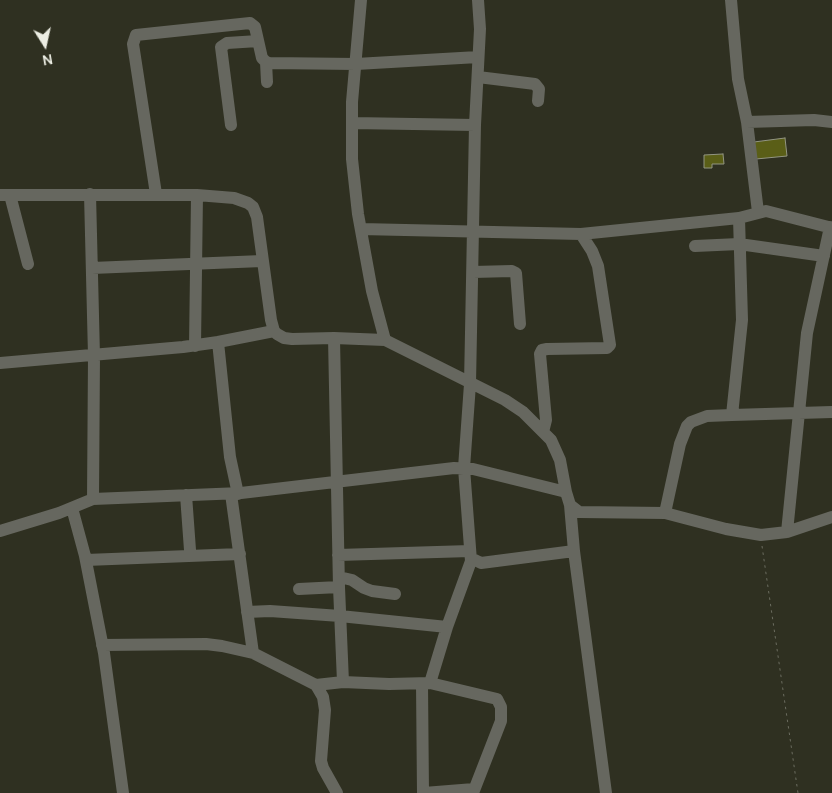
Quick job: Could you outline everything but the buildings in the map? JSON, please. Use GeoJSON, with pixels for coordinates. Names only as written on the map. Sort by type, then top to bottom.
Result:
{"type":"FeatureCollection","features":[{"type":"Feature","properties":{"kind":"street"},"geometry":{"type":"LineString","coordinates":[[361,0],[352,123],[352,159],[361,229],[372,291],[385,340]]}},
{"type":"Feature","properties":{"kind":"street"},"geometry":{"type":"LineString","coordinates":[[316,685],[343,682],[426,684],[497,699],[501,705],[501,721],[473,791],[423,793],[426,684],[470,556],[464,468],[470,384],[475,125],[480,29],[478,0]]}},
{"type":"Feature","properties":{"kind":"street"},"geometry":{"type":"LineString","coordinates":[[731,0],[738,79],[746,122],[758,212]]}},
{"type":"Feature","properties":{"kind":"street"},"geometry":{"type":"LineString","coordinates":[[156,194],[133,44],[134,37],[139,34],[247,23],[254,26],[262,58],[266,62],[267,82]]}},
{"type":"Feature","properties":{"kind":"street"},"geometry":{"type":"LineString","coordinates":[[231,125],[221,47],[227,43],[258,41]]}},
{"type":"Feature","properties":{"kind":"street"},"geometry":{"type":"LineString","coordinates":[[266,62],[356,64],[478,57]]}},
{"type":"Feature","properties":{"kind":"street"},"geometry":{"type":"LineString","coordinates":[[478,77],[535,84],[539,89],[538,101]]}},
{"type":"Feature","properties":{"kind":"street"},"geometry":{"type":"LineString","coordinates":[[746,122],[814,120],[832,122]]}},
{"type":"Feature","properties":{"kind":"street"},"geometry":{"type":"LineString","coordinates":[[352,123],[475,125]]}},
{"type":"Feature","properties":{"kind":"street"},"geometry":{"type":"LineString","coordinates":[[90,194],[94,356],[93,499]]}},
{"type":"Feature","properties":{"kind":"street"},"geometry":{"type":"LineString","coordinates":[[28,264],[5,195],[156,194],[234,198],[252,205],[257,217],[262,261],[274,331],[284,338],[385,340],[514,406],[543,432],[557,450],[566,492],[573,512],[574,552],[606,793]]}},
{"type":"Feature","properties":{"kind":"street"},"geometry":{"type":"LineString","coordinates":[[195,346],[197,195]]}},
{"type":"Feature","properties":{"kind":"street"},"geometry":{"type":"LineString","coordinates":[[361,229],[581,234],[739,218],[766,211],[831,228],[807,333],[787,532]]}},
{"type":"Feature","properties":{"kind":"street"},"geometry":{"type":"LineString","coordinates":[[732,415],[742,320],[739,218]]}},
{"type":"Feature","properties":{"kind":"street"},"geometry":{"type":"LineString","coordinates":[[543,432],[546,420],[540,354],[542,350],[607,348],[610,345],[598,266],[592,251],[581,234]]}},
{"type":"Feature","properties":{"kind":"street"},"geometry":{"type":"LineString","coordinates":[[694,246],[739,244],[824,256]]}},
{"type":"Feature","properties":{"kind":"street"},"geometry":{"type":"LineString","coordinates":[[92,268],[262,261]]}},
{"type":"Feature","properties":{"kind":"street"},"geometry":{"type":"LineString","coordinates":[[473,272],[512,271],[516,273],[520,324]]}},
{"type":"Feature","properties":{"kind":"street"},"geometry":{"type":"LineString","coordinates":[[0,363],[195,346],[274,331]]}},
{"type":"Feature","properties":{"kind":"street"},"geometry":{"type":"LineString","coordinates":[[334,338],[338,554],[343,682]]}},
{"type":"Feature","properties":{"kind":"street"},"geometry":{"type":"LineString","coordinates":[[218,342],[240,554],[253,652]]}},
{"type":"Feature","properties":{"kind":"street"},"geometry":{"type":"LineString","coordinates":[[664,513],[680,444],[687,426],[698,418],[832,412]]}},
{"type":"Feature","properties":{"kind":"street"},"geometry":{"type":"LineString","coordinates":[[0,531],[72,508],[93,499],[235,494],[446,468],[464,468],[566,492]]}},
{"type":"Feature","properties":{"kind":"street"},"geometry":{"type":"LineString","coordinates":[[186,495],[190,550]]}},
{"type":"Feature","properties":{"kind":"street"},"geometry":{"type":"LineString","coordinates":[[72,508],[86,560],[102,645],[123,793]]}},
{"type":"Feature","properties":{"kind":"street"},"geometry":{"type":"LineString","coordinates":[[573,512],[664,513],[726,529],[761,535],[787,532],[832,517]]}},
{"type":"Feature","properties":{"kind":"street"},"geometry":{"type":"LineString","coordinates":[[338,554],[470,556],[481,563],[574,552]]}},
{"type":"Feature","properties":{"kind":"street"},"geometry":{"type":"LineString","coordinates":[[86,560],[240,554]]}},
{"type":"Feature","properties":{"kind":"street"},"geometry":{"type":"LineString","coordinates":[[299,589],[352,580],[372,591],[395,594]]}},
{"type":"Feature","properties":{"kind":"street"},"geometry":{"type":"LineString","coordinates":[[248,612],[270,611],[340,616],[447,627]]}},
{"type":"Feature","properties":{"kind":"street"},"geometry":{"type":"LineString","coordinates":[[102,645],[206,644],[253,652],[316,685],[323,697],[326,719],[321,761],[337,793]]}},
{"type":"Feature","properties":{"kind":"path"},"geometry":{"type":"LineString","coordinates":[[761,535],[798,793]]}}]}
